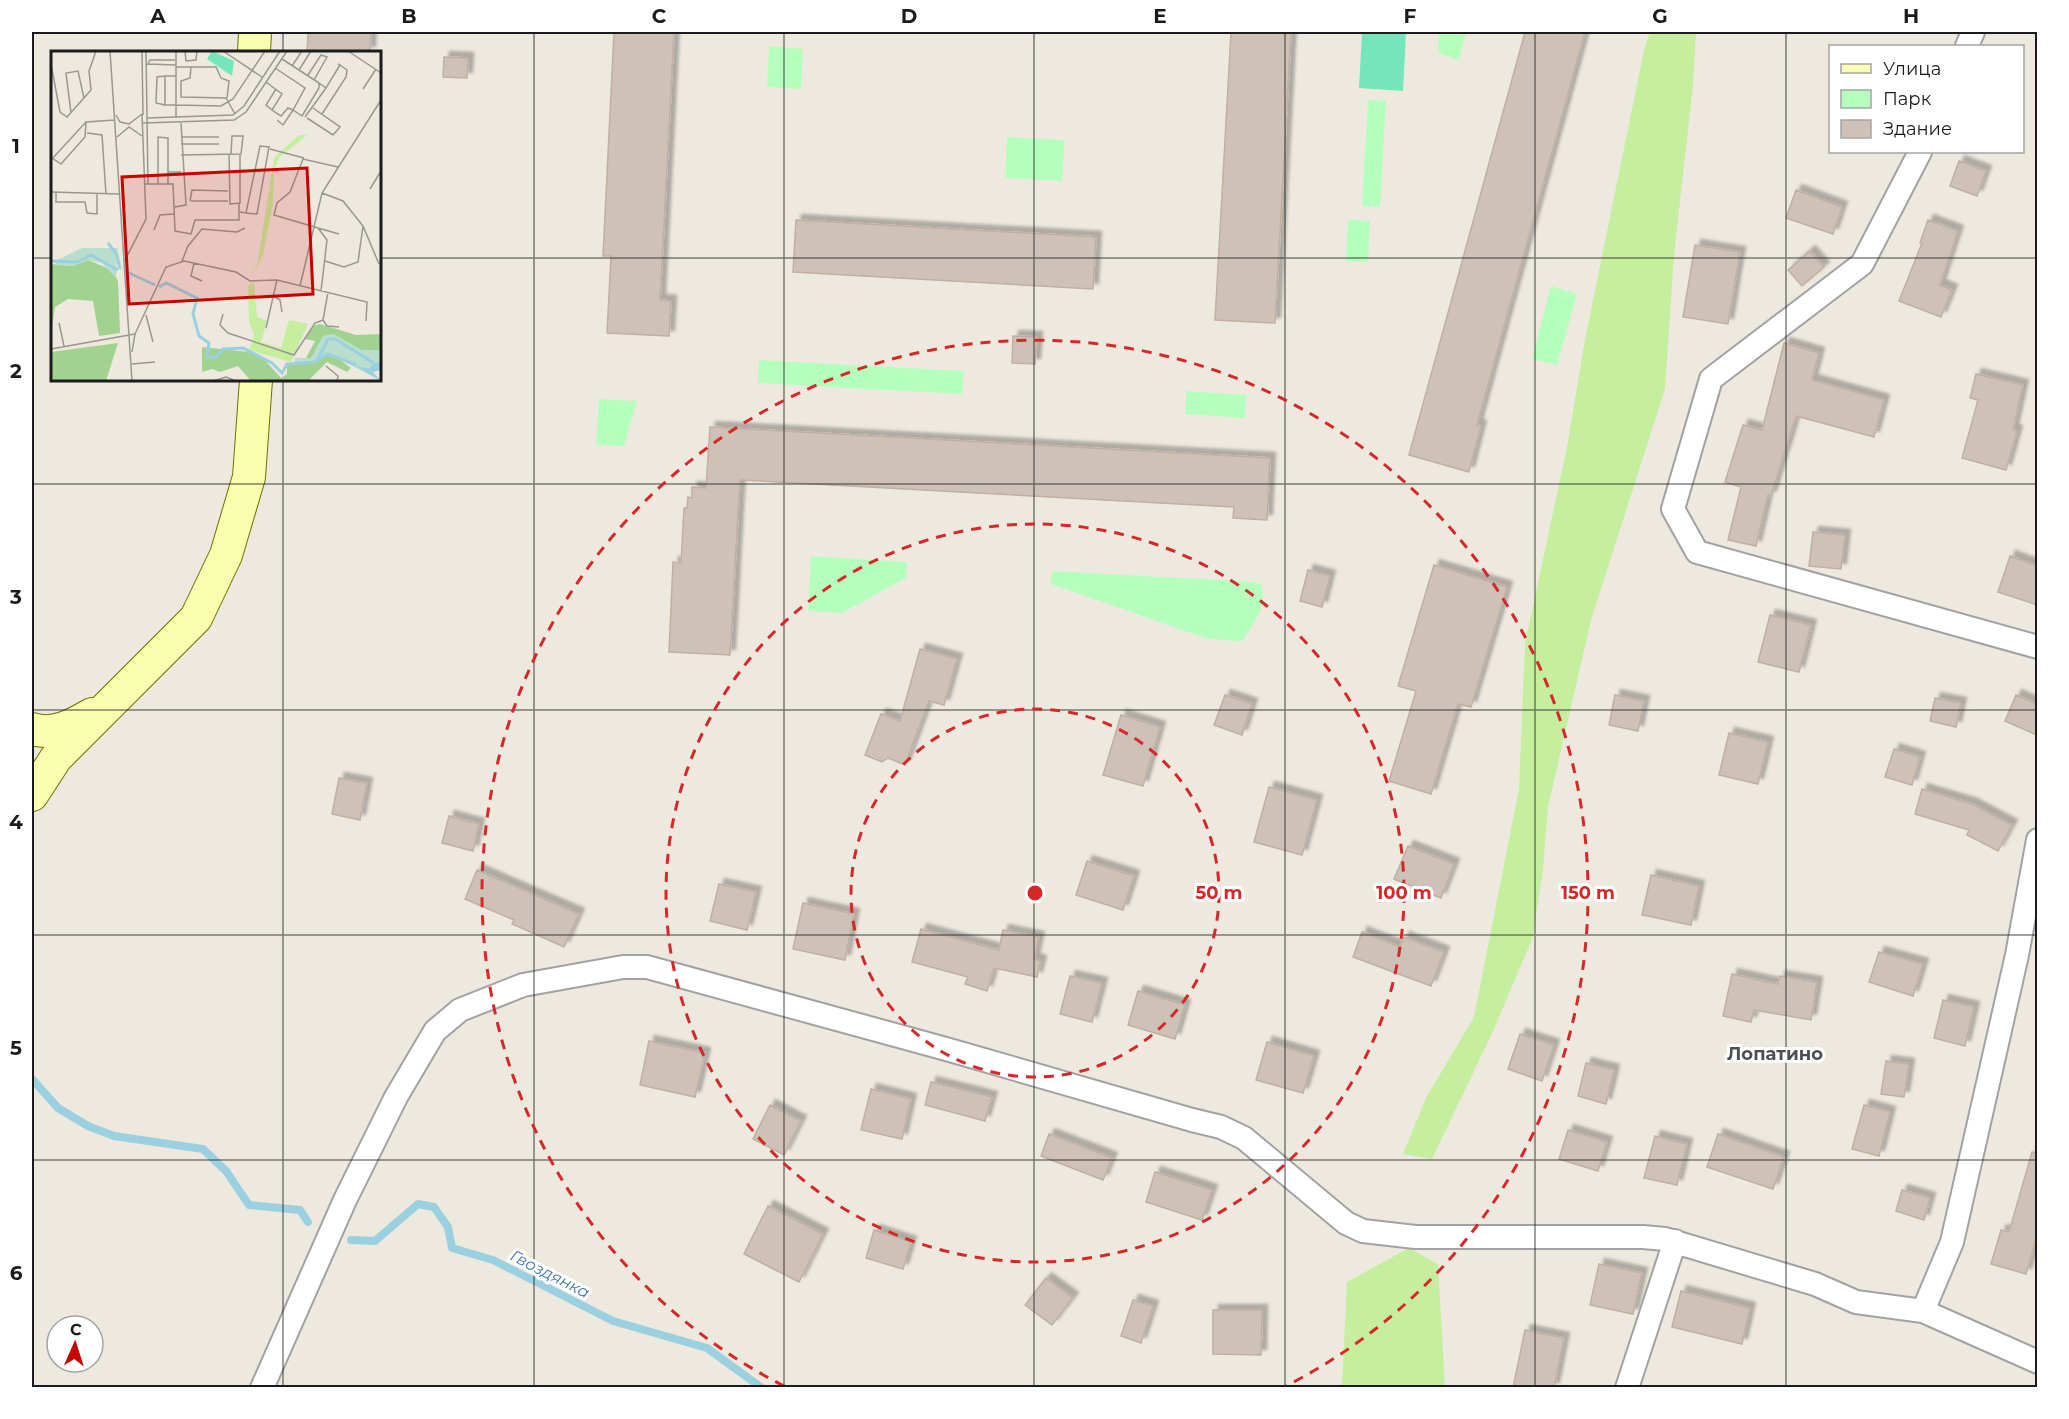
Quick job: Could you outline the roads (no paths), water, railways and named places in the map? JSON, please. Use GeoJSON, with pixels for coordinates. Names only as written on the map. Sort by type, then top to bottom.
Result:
{"type":"FeatureCollection","features":[{"type":"Feature","properties":{"kind":"street"},"geometry":{"type":"LineString","coordinates":[[254,51],[255,32]]}},
{"type":"Feature","properties":{"kind":"street"},"geometry":{"type":"LineString","coordinates":[[1919,153],[1862,264],[1711,379],[1673,509],[1697,552],[2037,646]]}},
{"type":"Feature","properties":{"kind":"street"},"geometry":{"type":"LineString","coordinates":[[32,795],[56,758],[196,618],[226,555],[249,477],[256,381]]}},
{"type":"Feature","properties":{"kind":"street"},"geometry":{"type":"LineString","coordinates":[[32,729],[43,733],[70,727],[113,701]]}},
{"type":"Feature","properties":{"kind":"street"},"geometry":{"type":"LineString","coordinates":[[1923,1311],[1952,1242],[2018,955],[2037,840]]}},
{"type":"Feature","properties":{"kind":"street"},"geometry":{"type":"LineString","coordinates":[[262,1388],[345,1200],[396,1097],[435,1031],[460,1010],[523,985],[623,967],[647,967],[946,1049],[1192,1120],[1221,1126],[1244,1138],[1346,1223],[1363,1231],[1415,1238],[1643,1237],[1675,1241],[1815,1284],[1856,1302],[1923,1311],[2037,1362]]}},
{"type":"Feature","properties":{"kind":"street"},"geometry":{"type":"LineString","coordinates":[[1627,1388],[1675,1241]]}},
{"type":"Feature","properties":{"kind":"waterway","name":"Гвоздянка"},"geometry":{"type":"LineString","coordinates":[[32,1079],[58,1108],[88,1126],[114,1136],[203,1149],[226,1171],[249,1205],[300,1210],[308,1222]]}},
{"type":"Feature","properties":{"kind":"waterway","name":"Гвоздянка"},"geometry":{"type":"LineString","coordinates":[[351,1240],[375,1241],[418,1204],[434,1207],[448,1227],[452,1248],[493,1260],[613,1321],[707,1348],[762,1388]]}},
{"type":"Feature","properties":{"kind":"district","name":"Лопатино"},"geometry":{"type":"Point","coordinates":[1775,1054]}}]}
